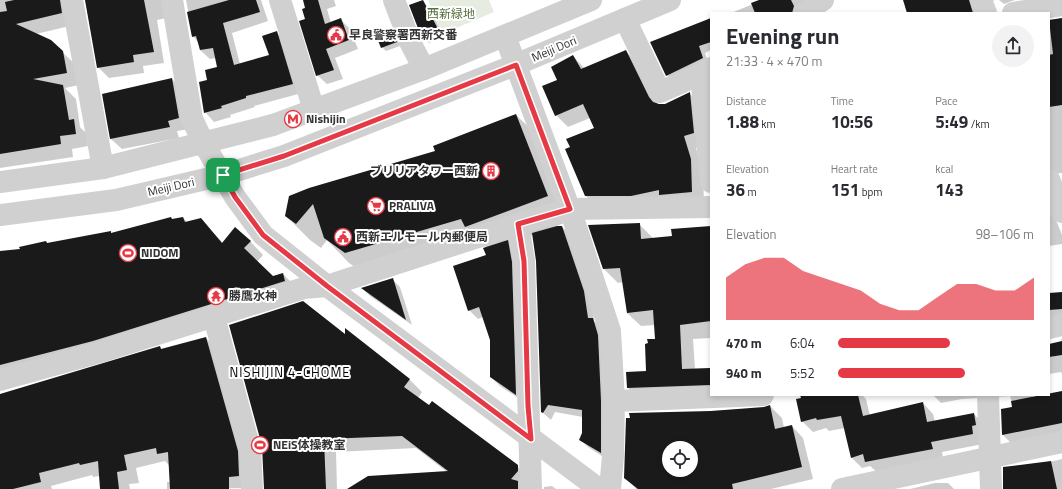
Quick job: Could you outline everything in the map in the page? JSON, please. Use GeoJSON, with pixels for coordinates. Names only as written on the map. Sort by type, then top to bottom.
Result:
{"type":"FeatureCollection","features":[{"type":"Feature","properties":{"kind":"street"},"geometry":{"type":"LineString","coordinates":[[72,0],[103,168]]}},
{"type":"Feature","properties":{"kind":"street"},"geometry":{"type":"LineString","coordinates":[[172,0],[192,119],[204,144],[235,197],[263,235],[327,286],[599,489]]}},
{"type":"Feature","properties":{"kind":"street"},"geometry":{"type":"LineString","coordinates":[[280,0],[314,110]]}},
{"type":"Feature","properties":{"kind":"street"},"geometry":{"type":"LineString","coordinates":[[394,0],[410,42],[424,69]]}},
{"type":"Feature","properties":{"kind":"street"},"geometry":{"type":"LineString","coordinates":[[0,182],[103,168],[204,144],[273,125],[424,69],[591,0]]}},
{"type":"Feature","properties":{"kind":"street","name":"Meiji Dori"},"geometry":{"type":"LineString","coordinates":[[0,215],[116,200],[223,175],[284,156],[516,65],[670,0]]}},
{"type":"Feature","properties":{"kind":"street"},"geometry":{"type":"LineString","coordinates":[[805,12],[823,0]]}},
{"type":"Feature","properties":{"kind":"street"},"geometry":{"type":"LineString","coordinates":[[981,0],[986,12]]}},
{"type":"Feature","properties":{"kind":"street"},"geometry":{"type":"LineString","coordinates":[[1019,12],[1062,5]]}},
{"type":"Feature","properties":{"kind":"street"},"geometry":{"type":"LineString","coordinates":[[625,19],[660,92],[706,71],[710,160]]}},
{"type":"Feature","properties":{"kind":"street"},"geometry":{"type":"LineString","coordinates":[[505,36],[570,209],[610,331],[614,401],[610,489]]}},
{"type":"Feature","properties":{"kind":"street"},"geometry":{"type":"LineString","coordinates":[[1050,170],[1062,168]]}},
{"type":"Feature","properties":{"kind":"street"},"geometry":{"type":"LineString","coordinates":[[1050,182],[1062,212]]}},
{"type":"Feature","properties":{"kind":"street"},"geometry":{"type":"LineString","coordinates":[[0,380],[214,317],[304,288],[327,286],[518,224],[570,209],[710,207]]}},
{"type":"Feature","properties":{"kind":"street"},"geometry":{"type":"LineString","coordinates":[[518,224],[524,261],[528,406],[531,439],[531,489]]}},
{"type":"Feature","properties":{"kind":"street"},"geometry":{"type":"LineString","coordinates":[[214,317],[250,449],[252,489]]}},
{"type":"Feature","properties":{"kind":"street"},"geometry":{"type":"LineString","coordinates":[[1050,328],[1062,325]]}},
{"type":"Feature","properties":{"kind":"street"},"geometry":{"type":"LineString","coordinates":[[614,401],[738,396]]}},
{"type":"Feature","properties":{"kind":"street"},"geometry":{"type":"LineString","coordinates":[[988,396],[991,489]]}},
{"type":"Feature","properties":{"kind":"street"},"geometry":{"type":"LineString","coordinates":[[842,489],[882,485],[1062,442]]}},
{"type":"Feature","properties":{"kind":"green space","name":"西新緑地"},"geometry":{"type":"Polygon","coordinates":[[[428,0],[489,0],[494,12],[442,34],[428,0]]]}},
{"type":"Feature","properties":{"kind":"building"},"geometry":{"type":"Polygon","coordinates":[[[14,0],[60,0],[62,13],[16,24],[51,40],[63,51],[67,73],[33,79],[63,85],[69,120],[74,119],[76,134],[60,136],[61,144],[0,154],[0,12],[7,11],[5,2],[14,0]]]}},
{"type":"Feature","properties":{"kind":"building"},"geometry":{"type":"Polygon","coordinates":[[[85,0],[144,0],[154,52],[133,55],[134,62],[97,68],[85,0]]]}},
{"type":"Feature","properties":{"kind":"building"},"geometry":{"type":"Polygon","coordinates":[[[229,0],[256,0],[260,12],[223,23],[234,65],[269,55],[262,36],[277,31],[293,84],[246,96],[246,98],[221,106],[222,108],[204,113],[199,82],[207,80],[205,70],[217,67],[213,48],[200,50],[196,36],[192,37],[187,12],[229,0]]]}},
{"type":"Feature","properties":{"kind":"building"},"geometry":{"type":"Polygon","coordinates":[[[303,0],[318,0],[325,24],[341,18],[349,40],[326,49],[334,70],[316,76],[299,21],[305,19],[302,9],[305,8],[303,0]]]}},
{"type":"Feature","properties":{"kind":"building"},"geometry":{"type":"Polygon","coordinates":[[[423,0],[438,29],[421,36],[409,5],[423,0]]]}},
{"type":"Feature","properties":{"kind":"building"},"geometry":{"type":"Polygon","coordinates":[[[759,0],[791,0],[794,6],[792,12],[755,12],[751,3],[759,0]]]}},
{"type":"Feature","properties":{"kind":"building"},"geometry":{"type":"Polygon","coordinates":[[[903,0],[969,0],[973,12],[907,12],[903,0]]]}},
{"type":"Feature","properties":{"kind":"building"},"geometry":{"type":"Polygon","coordinates":[[[710,18],[710,42],[699,46],[703,58],[666,76],[650,42],[710,18]]]}},
{"type":"Feature","properties":{"kind":"building"},"geometry":{"type":"Polygon","coordinates":[[[1062,18],[1062,105],[1050,107],[1050,55],[1053,54],[1050,20],[1062,18]]]}},
{"type":"Feature","properties":{"kind":"building"},"geometry":{"type":"Polygon","coordinates":[[[393,31],[397,42],[381,48],[377,38],[393,31]]]}},
{"type":"Feature","properties":{"kind":"building"},"geometry":{"type":"Polygon","coordinates":[[[626,50],[649,97],[653,102],[665,104],[690,92],[694,133],[684,136],[691,159],[692,192],[659,195],[659,190],[631,196],[585,196],[565,149],[570,147],[566,139],[594,128],[583,104],[555,116],[542,86],[557,80],[551,67],[573,55],[581,69],[626,50]]]}},
{"type":"Feature","properties":{"kind":"building"},"geometry":{"type":"Polygon","coordinates":[[[172,78],[179,118],[168,121],[170,127],[110,139],[102,94],[172,78]]]}},
{"type":"Feature","properties":{"kind":"building"},"geometry":{"type":"Polygon","coordinates":[[[516,114],[548,196],[465,227],[461,219],[345,253],[324,238],[313,204],[296,224],[285,216],[289,196],[309,188],[435,151],[433,146],[516,114]]]}},
{"type":"Feature","properties":{"kind":"building"},"geometry":{"type":"Polygon","coordinates":[[[171,217],[172,219],[183,217],[185,222],[201,218],[222,243],[235,227],[251,241],[244,248],[273,276],[283,273],[285,281],[93,341],[0,365],[0,251],[20,249],[19,247],[46,241],[47,243],[111,231],[111,233],[171,217]]]}},
{"type":"Feature","properties":{"kind":"building"},"geometry":{"type":"Polygon","coordinates":[[[640,223],[641,239],[672,236],[671,229],[710,226],[710,321],[680,325],[682,369],[710,368],[710,385],[627,388],[626,372],[646,371],[645,344],[648,343],[647,339],[655,339],[653,310],[627,313],[620,268],[603,269],[588,225],[640,223]]]}},
{"type":"Feature","properties":{"kind":"building"},"geometry":{"type":"Polygon","coordinates":[[[562,226],[584,291],[588,318],[593,318],[598,335],[601,401],[601,453],[579,440],[582,433],[582,410],[548,405],[543,413],[541,412],[536,261],[532,233],[562,226]]]}},
{"type":"Feature","properties":{"kind":"building"},"geometry":{"type":"Polygon","coordinates":[[[508,240],[512,262],[516,395],[490,377],[490,340],[479,307],[468,311],[453,266],[486,255],[483,248],[508,240]]]}},
{"type":"Feature","properties":{"kind":"building"},"geometry":{"type":"Polygon","coordinates":[[[393,278],[406,320],[361,288],[393,278]]]}},
{"type":"Feature","properties":{"kind":"building"},"geometry":{"type":"Polygon","coordinates":[[[1062,292],[1062,309],[1050,310],[1050,293],[1062,292]]]}},
{"type":"Feature","properties":{"kind":"building"},"geometry":{"type":"Polygon","coordinates":[[[303,301],[345,334],[345,328],[410,379],[404,387],[429,405],[432,401],[518,465],[518,471],[511,479],[518,481],[518,489],[347,489],[368,476],[448,471],[402,436],[324,439],[326,489],[264,489],[262,446],[229,325],[303,301]]]}},
{"type":"Feature","properties":{"kind":"building"},"geometry":{"type":"Polygon","coordinates":[[[206,337],[238,451],[239,476],[229,477],[229,489],[170,489],[168,452],[157,454],[156,448],[124,455],[127,470],[117,472],[119,489],[100,489],[98,461],[80,465],[79,463],[39,473],[41,482],[13,489],[0,489],[0,394],[160,346],[161,349],[206,337]]]}},
{"type":"Feature","properties":{"kind":"building"},"geometry":{"type":"Polygon","coordinates":[[[1062,341],[1062,355],[1050,357],[1050,344],[1062,341]]]}},
{"type":"Feature","properties":{"kind":"building"},"geometry":{"type":"Polygon","coordinates":[[[1062,391],[1062,423],[1002,435],[1001,409],[1012,407],[1011,401],[1036,396],[1050,396],[1050,393],[1062,391]]]}},
{"type":"Feature","properties":{"kind":"building"},"geometry":{"type":"Polygon","coordinates":[[[800,396],[858,396],[863,416],[923,402],[927,422],[974,413],[976,425],[972,426],[973,434],[931,442],[933,449],[865,462],[863,454],[851,458],[841,416],[817,420],[816,418],[801,422],[796,399],[801,398],[800,396]]]}},
{"type":"Feature","properties":{"kind":"building"},"geometry":{"type":"Polygon","coordinates":[[[770,405],[775,429],[792,425],[802,467],[732,484],[733,489],[638,489],[624,478],[626,418],[630,418],[629,413],[711,411],[764,407],[770,405]]]}},
{"type":"Feature","properties":{"kind":"building"},"geometry":{"type":"Polygon","coordinates":[[[1051,461],[1057,489],[1003,489],[1003,467],[1051,461]]]}},
{"type":"Feature","properties":{"kind":"place","name":"早良警察署西新交番"},"geometry":{"type":"Point","coordinates":[336,35]}},
{"type":"Feature","properties":{"kind":"place","name":"Nishijin"},"geometry":{"type":"Point","coordinates":[293,119]}},
{"type":"Feature","properties":{"kind":"place","name":"ブリリアタワー西新"},"geometry":{"type":"Point","coordinates":[491,171]}},
{"type":"Feature","properties":{"kind":"place","name":"PRALIVA"},"geometry":{"type":"Point","coordinates":[376,206]}},
{"type":"Feature","properties":{"kind":"place","name":"西新エルモール内郵便局"},"geometry":{"type":"Point","coordinates":[343,237]}},
{"type":"Feature","properties":{"kind":"place","name":"NIDOM"},"geometry":{"type":"Point","coordinates":[128,253]}},
{"type":"Feature","properties":{"kind":"place","name":"勝鷹水神"},"geometry":{"type":"Point","coordinates":[216,296]}},
{"type":"Feature","properties":{"kind":"place","name":"NEiS体操教室"},"geometry":{"type":"Point","coordinates":[260,445]}},
{"type":"Feature","properties":{"kind":"district","name":"NISHIJIN 4-CHOME"},"geometry":{"type":"Point","coordinates":[290,372]}},
{"type":"Feature","properties":{"kind":"route"},"geometry":{"type":"LineString","coordinates":[[516,65],[570,209],[518,224],[524,261],[528,406],[531,439],[327,286],[263,235],[235,197],[223,175],[284,156],[516,65]]}}]}
